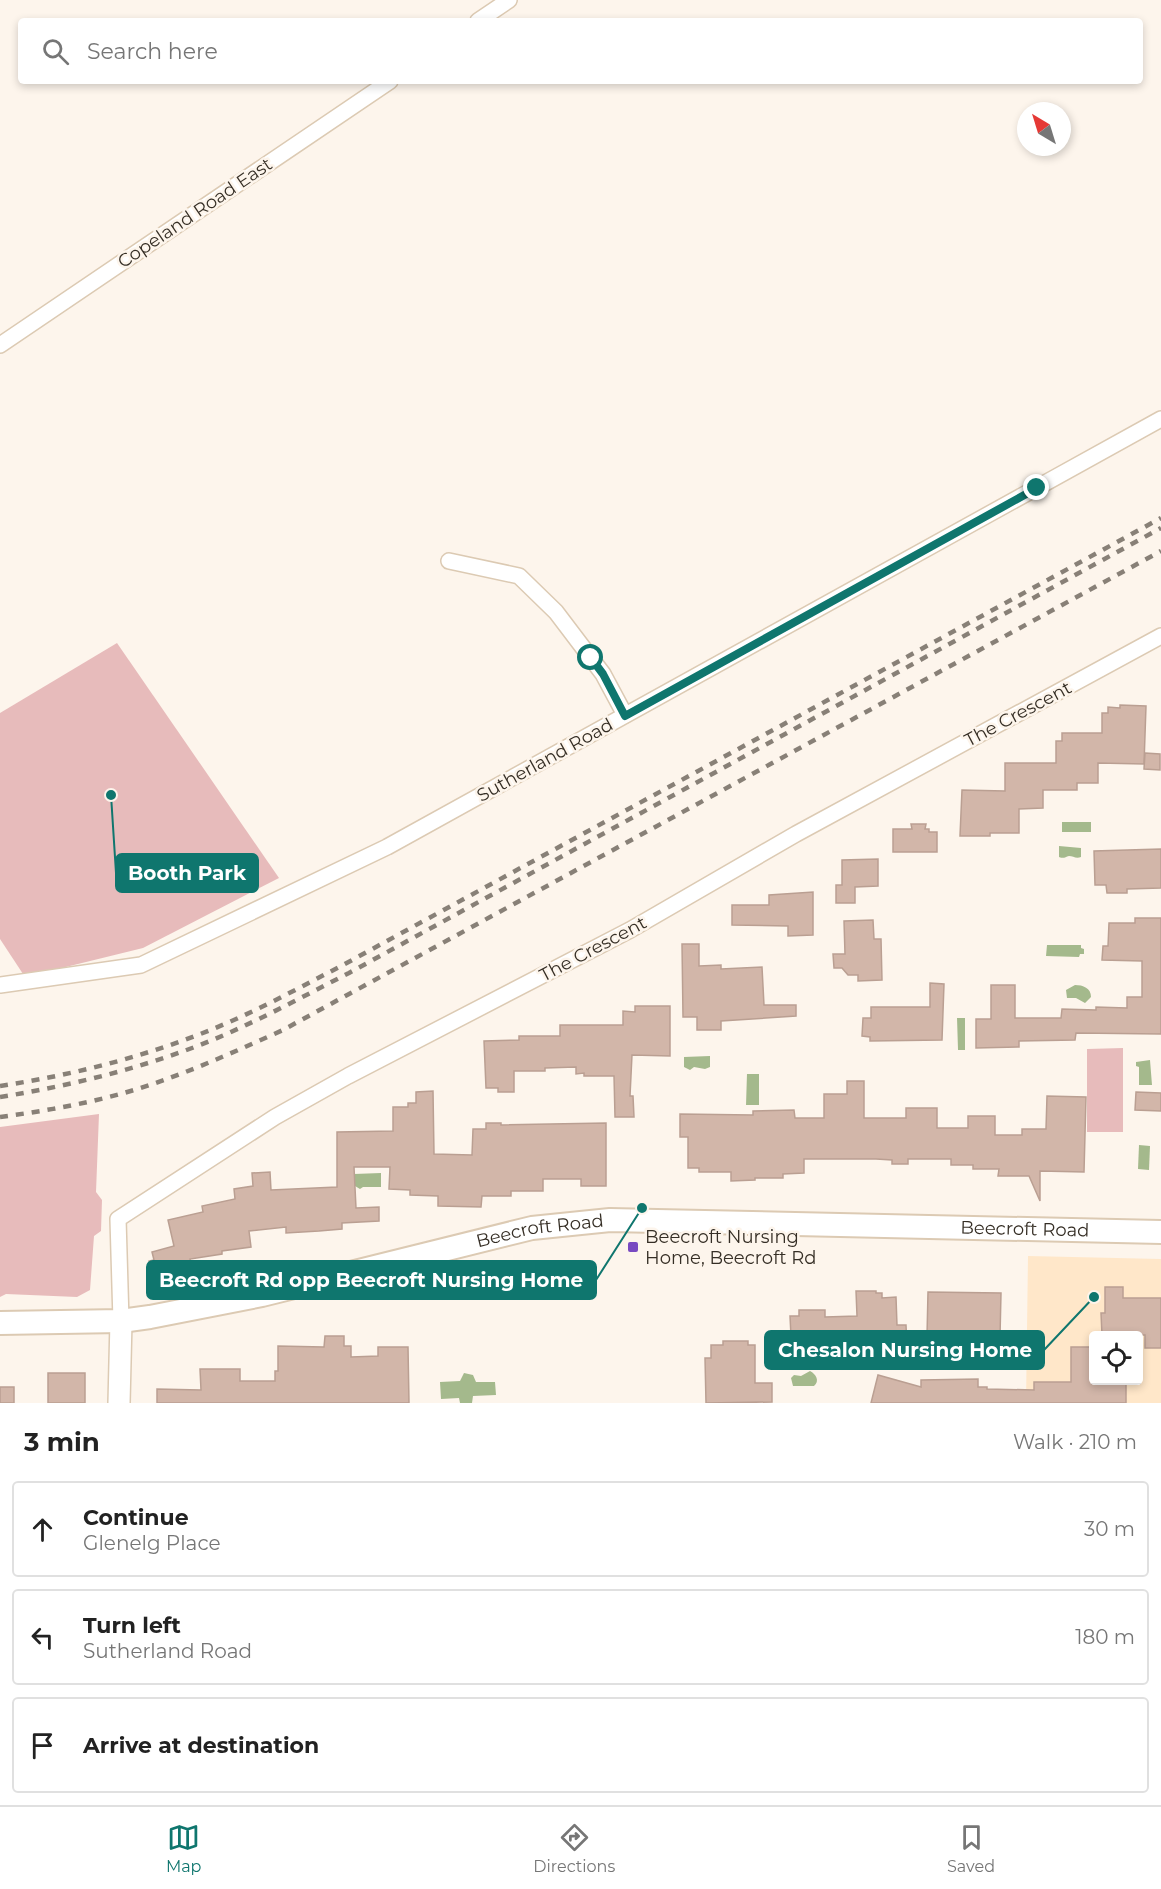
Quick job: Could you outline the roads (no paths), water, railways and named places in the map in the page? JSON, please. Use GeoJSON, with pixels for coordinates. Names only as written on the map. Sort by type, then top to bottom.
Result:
{"type":"FeatureCollection","features":[{"type":"Feature","properties":{"kind":"main road","name":"Beecroft Road"},"geometry":{"type":"LineString","coordinates":[[0,1323],[121,1321],[176,1313],[262,1295],[532,1228],[610,1220],[1161,1232]]}},
{"type":"Feature","properties":{"kind":"street"},"geometry":{"type":"LineString","coordinates":[[482,18],[509,0]]}},
{"type":"Feature","properties":{"kind":"street","name":"Copeland Road East"},"geometry":{"type":"LineString","coordinates":[[0,345],[386,84]]}},
{"type":"Feature","properties":{"kind":"street","name":"Sutherland Road"},"geometry":{"type":"LineString","coordinates":[[0,985],[141,965],[387,847],[1161,419]]}},
{"type":"Feature","properties":{"kind":"street"},"geometry":{"type":"LineString","coordinates":[[449,561],[519,576],[556,612],[603,674],[625,716]]}},
{"type":"Feature","properties":{"kind":"street","name":"The Crescent"},"geometry":{"type":"LineString","coordinates":[[121,1321],[118,1219],[285,1111],[630,930],[796,834],[1161,636]]}},
{"type":"Feature","properties":{"kind":"street"},"geometry":{"type":"LineString","coordinates":[[119,1403],[121,1321]]}},
{"type":"Feature","properties":{"kind":"railway"},"geometry":{"type":"LineString","coordinates":[[0,1086],[74,1072],[147,1053],[214,1029],[270,1003],[1161,518]]}},
{"type":"Feature","properties":{"kind":"railway"},"geometry":{"type":"LineString","coordinates":[[0,1097],[51,1088],[126,1070],[200,1045],[257,1020],[349,973],[1161,528]]}},
{"type":"Feature","properties":{"kind":"railway"},"geometry":{"type":"LineString","coordinates":[[0,1117],[68,1106],[134,1090],[191,1070],[283,1030],[1161,551]]}},
{"type":"Feature","properties":{"kind":"place","name":"Booth Park"},"geometry":{"type":"Point","coordinates":[111,795]}},
{"type":"Feature","properties":{"kind":"place","name":"Beecroft Rd opp Beecroft Nursing Home"},"geometry":{"type":"Point","coordinates":[642,1208]}},
{"type":"Feature","properties":{"kind":"place","name":"Beecroft Nursing Home, Beecroft Rd"},"geometry":{"type":"Point","coordinates":[633,1247]}},
{"type":"Feature","properties":{"kind":"place","name":"Chesalon Nursing Home"},"geometry":{"type":"Point","coordinates":[1094,1297]}}]}
